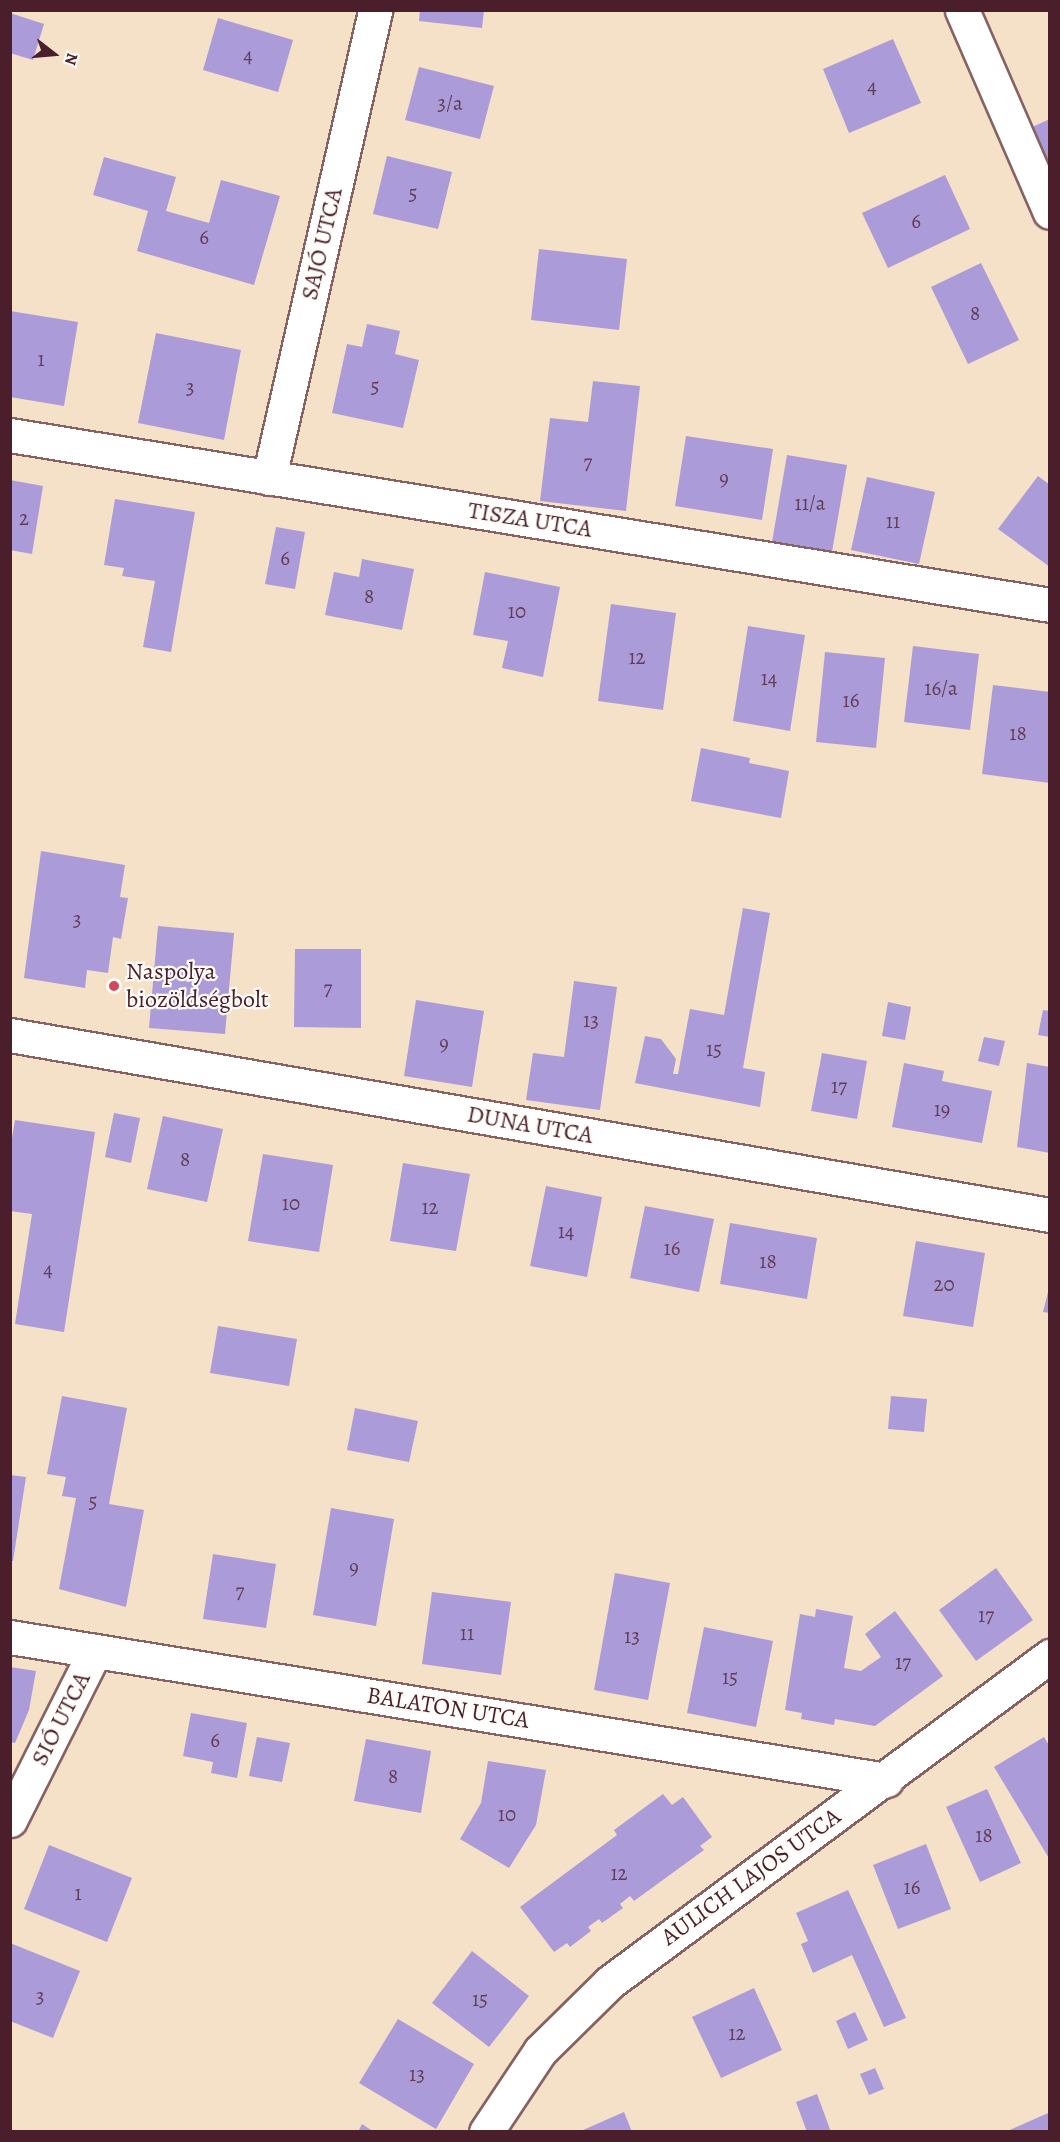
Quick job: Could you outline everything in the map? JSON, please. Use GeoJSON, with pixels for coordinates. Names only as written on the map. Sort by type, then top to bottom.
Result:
{"type":"FeatureCollection","features":[{"type":"Feature","properties":{"kind":"street","name":"SAJÓ UTCA"},"geometry":{"type":"LineString","coordinates":[[269,478],[375,10]]}},
{"type":"Feature","properties":{"kind":"street"},"geometry":{"type":"LineString","coordinates":[[962,10],[1050,212]]}},
{"type":"Feature","properties":{"kind":"street","name":"TISZA UTCA"},"geometry":{"type":"LineString","coordinates":[[10,435],[1050,605]]}},
{"type":"Feature","properties":{"kind":"street","name":"DUNA UTCA"},"geometry":{"type":"LineString","coordinates":[[10,1035],[1050,1215]]}},
{"type":"Feature","properties":{"kind":"street","name":"BALATON UTCA"},"geometry":{"type":"LineString","coordinates":[[10,1637],[886,1780]]}},
{"type":"Feature","properties":{"kind":"street","name":"SIÓ UTCA"},"geometry":{"type":"LineString","coordinates":[[10,1820],[95,1651]]}},
{"type":"Feature","properties":{"kind":"street","name":"AULICH LAJOS UTCA"},"geometry":{"type":"LineString","coordinates":[[486,2132],[540,2051],[602,1989],[1050,1656]]}},
{"type":"Feature","properties":{"kind":"building"},"geometry":{"type":"Polygon","coordinates":[[[420,10],[484,10],[482,28],[419,21],[420,10]]]}},
{"type":"Feature","properties":{"kind":"building"},"geometry":{"type":"Polygon","coordinates":[[[10,13],[44,24],[33,60],[10,53],[10,13]]]}},
{"type":"Feature","properties":{"kind":"building"},"geometry":{"type":"Polygon","coordinates":[[[218,18],[293,40],[278,92],[203,70],[218,18]]]}},
{"type":"Feature","properties":{"kind":"building"},"geometry":{"type":"Polygon","coordinates":[[[893,39],[921,103],[849,133],[823,69],[893,39]]]}},
{"type":"Feature","properties":{"kind":"building"},"geometry":{"type":"Polygon","coordinates":[[[419,67],[494,86],[480,139],[405,120],[419,67]]]}},
{"type":"Feature","properties":{"kind":"building"},"geometry":{"type":"Polygon","coordinates":[[[1050,119],[1050,167],[1032,127],[1050,119]]]}},
{"type":"Feature","properties":{"kind":"building"},"geometry":{"type":"Polygon","coordinates":[[[387,156],[452,172],[438,229],[373,214],[387,156]]]}},
{"type":"Feature","properties":{"kind":"building"},"geometry":{"type":"Polygon","coordinates":[[[104,157],[176,177],[166,211],[209,223],[221,180],[280,196],[254,285],[137,251],[148,211],[93,195],[104,157]]]}},
{"type":"Feature","properties":{"kind":"building"},"geometry":{"type":"Polygon","coordinates":[[[945,175],[970,229],[888,268],[862,213],[945,175]]]}},
{"type":"Feature","properties":{"kind":"building"},"geometry":{"type":"Polygon","coordinates":[[[539,249],[627,259],[619,330],[531,320],[539,249]]]}},
{"type":"Feature","properties":{"kind":"building"},"geometry":{"type":"Polygon","coordinates":[[[981,263],[1019,340],[968,364],[931,287],[981,263]]]}},
{"type":"Feature","properties":{"kind":"building"},"geometry":{"type":"Polygon","coordinates":[[[10,311],[78,322],[64,406],[10,397],[10,311]]]}},
{"type":"Feature","properties":{"kind":"building"},"geometry":{"type":"Polygon","coordinates":[[[367,324],[400,331],[395,354],[419,360],[403,428],[332,413],[347,344],[362,347],[367,324]]]}},
{"type":"Feature","properties":{"kind":"building"},"geometry":{"type":"Polygon","coordinates":[[[156,333],[241,350],[224,440],[138,423],[156,333]]]}},
{"type":"Feature","properties":{"kind":"building"},"geometry":{"type":"Polygon","coordinates":[[[593,381],[640,386],[626,511],[540,501],[550,418],[588,422],[593,381]]]}},
{"type":"Feature","properties":{"kind":"building"},"geometry":{"type":"Polygon","coordinates":[[[686,436],[773,449],[762,520],[675,506],[686,436]]]}},
{"type":"Feature","properties":{"kind":"building"},"geometry":{"type":"Polygon","coordinates":[[[787,455],[847,465],[832,552],[772,542],[787,455]]]}},
{"type":"Feature","properties":{"kind":"building"},"geometry":{"type":"Polygon","coordinates":[[[1038,476],[1050,485],[1050,567],[998,529],[1038,476]]]}},
{"type":"Feature","properties":{"kind":"building"},"geometry":{"type":"Polygon","coordinates":[[[867,477],[935,492],[919,564],[851,550],[867,477]]]}},
{"type":"Feature","properties":{"kind":"building"},"geometry":{"type":"Polygon","coordinates":[[[10,480],[43,486],[32,554],[10,550],[10,480]]]}},
{"type":"Feature","properties":{"kind":"building"},"geometry":{"type":"Polygon","coordinates":[[[115,499],[195,512],[171,652],[143,647],[155,581],[122,576],[124,568],[104,565],[115,499]]]}},
{"type":"Feature","properties":{"kind":"building"},"geometry":{"type":"Polygon","coordinates":[[[276,527],[305,532],[295,589],[265,584],[276,527]]]}},
{"type":"Feature","properties":{"kind":"building"},"geometry":{"type":"Polygon","coordinates":[[[362,559],[414,569],[402,630],[325,615],[334,572],[359,577],[362,559]]]}},
{"type":"Feature","properties":{"kind":"building"},"geometry":{"type":"Polygon","coordinates":[[[485,572],[560,587],[543,677],[502,668],[508,641],[473,635],[485,572]]]}},
{"type":"Feature","properties":{"kind":"building"},"geometry":{"type":"Polygon","coordinates":[[[611,604],[676,613],[663,710],[598,701],[611,604]]]}},
{"type":"Feature","properties":{"kind":"building"},"geometry":{"type":"Polygon","coordinates":[[[748,626],[805,635],[790,731],[733,721],[748,626]]]}},
{"type":"Feature","properties":{"kind":"building"},"geometry":{"type":"Polygon","coordinates":[[[913,646],[979,654],[970,730],[904,722],[913,646]]]}},
{"type":"Feature","properties":{"kind":"building"},"geometry":{"type":"Polygon","coordinates":[[[825,652],[885,658],[876,748],[816,742],[825,652]]]}},
{"type":"Feature","properties":{"kind":"building"},"geometry":{"type":"Polygon","coordinates":[[[993,685],[1050,692],[1050,783],[982,774],[993,685]]]}},
{"type":"Feature","properties":{"kind":"building"},"geometry":{"type":"Polygon","coordinates":[[[701,748],[750,758],[749,763],[789,771],[781,818],[691,801],[701,748]]]}},
{"type":"Feature","properties":{"kind":"building"},"geometry":{"type":"Polygon","coordinates":[[[41,851],[125,865],[120,897],[128,898],[121,939],[113,937],[108,973],[87,970],[85,988],[24,978],[41,851]]]}},
{"type":"Feature","properties":{"kind":"building"},"geometry":{"type":"Polygon","coordinates":[[[743,908],[770,913],[743,1068],[765,1072],[760,1107],[635,1083],[645,1036],[661,1039],[676,1059],[673,1074],[678,1074],[690,1009],[724,1015],[743,908]]]}},
{"type":"Feature","properties":{"kind":"building"},"geometry":{"type":"Polygon","coordinates":[[[158,926],[234,933],[225,1034],[149,1028],[158,926]]]}},
{"type":"Feature","properties":{"kind":"building"},"geometry":{"type":"Polygon","coordinates":[[[295,949],[361,949],[361,1028],[294,1027],[295,949]]]}},
{"type":"Feature","properties":{"kind":"building"},"geometry":{"type":"Polygon","coordinates":[[[574,981],[617,987],[600,1110],[526,1100],[533,1053],[564,1057],[574,981]]]}},
{"type":"Feature","properties":{"kind":"building"},"geometry":{"type":"Polygon","coordinates":[[[416,1000],[484,1011],[472,1087],[404,1076],[416,1000]]]}},
{"type":"Feature","properties":{"kind":"building"},"geometry":{"type":"Polygon","coordinates":[[[888,1002],[911,1007],[905,1040],[882,1036],[888,1002]]]}},
{"type":"Feature","properties":{"kind":"building"},"geometry":{"type":"Polygon","coordinates":[[[1043,1010],[1050,1011],[1050,1037],[1038,1035],[1043,1010]]]}},
{"type":"Feature","properties":{"kind":"building"},"geometry":{"type":"Polygon","coordinates":[[[984,1037],[1005,1041],[999,1066],[978,1061],[984,1037]]]}},
{"type":"Feature","properties":{"kind":"building"},"geometry":{"type":"Polygon","coordinates":[[[822,1053],[867,1061],[857,1119],[811,1111],[822,1053]]]}},
{"type":"Feature","properties":{"kind":"building"},"geometry":{"type":"Polygon","coordinates":[[[904,1063],[944,1071],[942,1081],[992,1091],[982,1143],[892,1127],[904,1063]]]}},
{"type":"Feature","properties":{"kind":"building"},"geometry":{"type":"Polygon","coordinates":[[[1027,1063],[1050,1067],[1050,1153],[1017,1147],[1027,1063]]]}},
{"type":"Feature","properties":{"kind":"building"},"geometry":{"type":"Polygon","coordinates":[[[114,1113],[140,1118],[131,1163],[105,1157],[114,1113]]]}},
{"type":"Feature","properties":{"kind":"building"},"geometry":{"type":"Polygon","coordinates":[[[163,1116],[223,1129],[207,1202],[147,1189],[163,1116]]]}},
{"type":"Feature","properties":{"kind":"building"},"geometry":{"type":"Polygon","coordinates":[[[15,1120],[95,1132],[64,1332],[15,1324],[32,1214],[10,1211],[10,1150],[15,1120]]]}},
{"type":"Feature","properties":{"kind":"building"},"geometry":{"type":"Polygon","coordinates":[[[263,1154],[333,1165],[319,1252],[248,1241],[263,1154]]]}},
{"type":"Feature","properties":{"kind":"building"},"geometry":{"type":"Polygon","coordinates":[[[403,1163],[470,1174],[456,1251],[390,1241],[403,1163]]]}},
{"type":"Feature","properties":{"kind":"building"},"geometry":{"type":"Polygon","coordinates":[[[546,1186],[602,1197],[587,1277],[530,1266],[546,1186]]]}},
{"type":"Feature","properties":{"kind":"building"},"geometry":{"type":"Polygon","coordinates":[[[645,1206],[714,1219],[699,1292],[630,1278],[645,1206]]]}},
{"type":"Feature","properties":{"kind":"building"},"geometry":{"type":"Polygon","coordinates":[[[730,1223],[817,1238],[807,1299],[720,1284],[730,1223]]]}},
{"type":"Feature","properties":{"kind":"building"},"geometry":{"type":"Polygon","coordinates":[[[916,1241],[985,1253],[973,1327],[903,1316],[916,1241]]]}},
{"type":"Feature","properties":{"kind":"building"},"geometry":{"type":"Polygon","coordinates":[[[1050,1284],[1050,1313],[1043,1312],[1050,1284]]]}},
{"type":"Feature","properties":{"kind":"building"},"geometry":{"type":"Polygon","coordinates":[[[218,1326],[297,1339],[289,1386],[210,1373],[218,1326]]]}},
{"type":"Feature","properties":{"kind":"building"},"geometry":{"type":"Polygon","coordinates":[[[62,1396],[127,1408],[109,1504],[144,1510],[126,1607],[59,1589],[76,1498],[62,1496],[66,1477],[47,1474],[62,1396]]]}},
{"type":"Feature","properties":{"kind":"building"},"geometry":{"type":"Polygon","coordinates":[[[891,1396],[927,1399],[924,1432],[888,1429],[891,1396]]]}},
{"type":"Feature","properties":{"kind":"building"},"geometry":{"type":"Polygon","coordinates":[[[355,1408],[418,1421],[409,1462],[347,1450],[355,1408]]]}},
{"type":"Feature","properties":{"kind":"building"},"geometry":{"type":"Polygon","coordinates":[[[10,1475],[26,1477],[13,1561],[10,1561],[10,1475]]]}},
{"type":"Feature","properties":{"kind":"building"},"geometry":{"type":"Polygon","coordinates":[[[331,1508],[394,1519],[376,1626],[313,1615],[331,1508]]]}},
{"type":"Feature","properties":{"kind":"building"},"geometry":{"type":"Polygon","coordinates":[[[213,1554],[276,1564],[266,1628],[203,1619],[213,1554]]]}},
{"type":"Feature","properties":{"kind":"building"},"geometry":{"type":"Polygon","coordinates":[[[996,1568],[1033,1620],[976,1661],[939,1610],[996,1568]]]}},
{"type":"Feature","properties":{"kind":"building"},"geometry":{"type":"Polygon","coordinates":[[[615,1573],[670,1583],[648,1700],[594,1690],[615,1573]]]}},
{"type":"Feature","properties":{"kind":"building"},"geometry":{"type":"Polygon","coordinates":[[[432,1592],[511,1602],[501,1675],[422,1664],[432,1592]]]}},
{"type":"Feature","properties":{"kind":"building"},"geometry":{"type":"Polygon","coordinates":[[[816,1609],[853,1616],[844,1668],[861,1671],[881,1657],[865,1634],[895,1611],[943,1676],[875,1726],[835,1719],[834,1725],[801,1719],[802,1713],[785,1710],[800,1614],[815,1617],[816,1609]]]}},
{"type":"Feature","properties":{"kind":"building"},"geometry":{"type":"Polygon","coordinates":[[[704,1627],[773,1641],[756,1727],[687,1713],[704,1627]]]}},
{"type":"Feature","properties":{"kind":"building"},"geometry":{"type":"Polygon","coordinates":[[[10,1667],[36,1671],[29,1710],[15,1743],[10,1742],[10,1667]]]}},
{"type":"Feature","properties":{"kind":"building"},"geometry":{"type":"Polygon","coordinates":[[[191,1713],[247,1723],[237,1778],[211,1773],[213,1762],[183,1756],[191,1713]]]}},
{"type":"Feature","properties":{"kind":"building"},"geometry":{"type":"Polygon","coordinates":[[[257,1737],[290,1743],[282,1782],[249,1776],[257,1737]]]}},
{"type":"Feature","properties":{"kind":"building"},"geometry":{"type":"Polygon","coordinates":[[[1044,1737],[1050,1747],[1050,1860],[994,1767],[1044,1737]]]}},
{"type":"Feature","properties":{"kind":"building"},"geometry":{"type":"Polygon","coordinates":[[[366,1739],[431,1751],[421,1813],[354,1801],[366,1739]]]}},
{"type":"Feature","properties":{"kind":"building"},"geometry":{"type":"Polygon","coordinates":[[[488,1761],[546,1770],[536,1825],[509,1868],[460,1839],[481,1803],[488,1761]]]}},
{"type":"Feature","properties":{"kind":"building"},"geometry":{"type":"Polygon","coordinates":[[[987,1789],[1021,1863],[980,1882],[946,1807],[987,1789]]]}},
{"type":"Feature","properties":{"kind":"building"},"geometry":{"type":"Polygon","coordinates":[[[663,1794],[672,1805],[683,1797],[712,1837],[700,1846],[704,1850],[634,1901],[630,1896],[620,1904],[623,1908],[602,1923],[599,1919],[588,1927],[591,1931],[570,1947],[567,1943],[554,1952],[520,1907],[617,1835],[614,1830],[663,1794]]]}},
{"type":"Feature","properties":{"kind":"building"},"geometry":{"type":"Polygon","coordinates":[[[926,1844],[951,1909],[898,1929],[873,1865],[926,1844]]]}},
{"type":"Feature","properties":{"kind":"building"},"geometry":{"type":"Polygon","coordinates":[[[49,1845],[132,1878],[107,1942],[24,1909],[49,1845]]]}},
{"type":"Feature","properties":{"kind":"building"},"geometry":{"type":"Polygon","coordinates":[[[848,1890],[906,2018],[884,2027],[852,1955],[813,1973],[801,1944],[808,1941],[796,1913],[848,1890]]]}},
{"type":"Feature","properties":{"kind":"building"},"geometry":{"type":"Polygon","coordinates":[[[10,1943],[80,1971],[53,2038],[10,2021],[10,1943]]]}},
{"type":"Feature","properties":{"kind":"building"},"geometry":{"type":"Polygon","coordinates":[[[472,1951],[529,1996],[489,2047],[432,2003],[472,1951]]]}},
{"type":"Feature","properties":{"kind":"building"},"geometry":{"type":"Polygon","coordinates":[[[754,1988],[782,2050],[721,2078],[692,2017],[754,1988]]]}},
{"type":"Feature","properties":{"kind":"building"},"geometry":{"type":"Polygon","coordinates":[[[855,2012],[868,2040],[848,2049],[836,2021],[855,2012]]]}},
{"type":"Feature","properties":{"kind":"building"},"geometry":{"type":"Polygon","coordinates":[[[398,2019],[474,2064],[436,2129],[359,2083],[398,2019]]]}},
{"type":"Feature","properties":{"kind":"building"},"geometry":{"type":"Polygon","coordinates":[[[875,2068],[884,2089],[869,2095],[860,2074],[875,2068]]]}},
{"type":"Feature","properties":{"kind":"building"},"geometry":{"type":"Polygon","coordinates":[[[817,2094],[831,2132],[807,2132],[796,2102],[817,2094]]]}},
{"type":"Feature","properties":{"kind":"building"},"geometry":{"type":"Polygon","coordinates":[[[624,2112],[632,2132],[584,2132],[583,2130],[624,2112]]]}},
{"type":"Feature","properties":{"kind":"building"},"geometry":{"type":"Polygon","coordinates":[[[1048,2113],[1050,2132],[1005,2132],[1048,2113]]]}},
{"type":"Feature","properties":{"kind":"building"},"geometry":{"type":"Polygon","coordinates":[[[362,2124],[374,2132],[358,2132],[362,2124]]]}},
{"type":"Feature","properties":{"kind":"place","name":"Naspolya biozöldségbolt"},"geometry":{"type":"Point","coordinates":[114,986]}}]}
